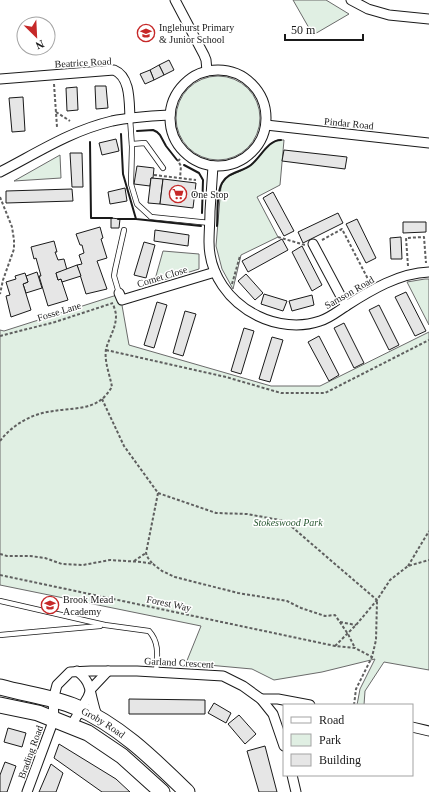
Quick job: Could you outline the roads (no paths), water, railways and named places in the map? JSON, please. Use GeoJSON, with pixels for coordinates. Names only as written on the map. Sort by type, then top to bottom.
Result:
{"type":"FeatureCollection","features":[{"type":"Feature","properties":{"kind":"main road","name":"Groby Road"},"geometry":{"type":"LineString","coordinates":[[0,687],[53,700],[80,709],[98,718],[149,755],[187,792]]}},
{"type":"Feature","properties":{"kind":"main road","name":"Groby Road"},"geometry":{"type":"LineString","coordinates":[[0,705],[38,713],[88,733],[122,756],[162,792]]}},
{"type":"Feature","properties":{"kind":"street"},"geometry":{"type":"LineString","coordinates":[[175,0],[204,55],[206,60],[206,71]]}},
{"type":"Feature","properties":{"kind":"street"},"geometry":{"type":"LineString","coordinates":[[351,0],[368,9],[389,15],[429,19]]}},
{"type":"Feature","properties":{"kind":"street"},"geometry":{"type":"LineString","coordinates":[[220,69],[234,72],[246,78],[256,87],[263,99],[266,112],[266,125],[263,137],[248,156],[225,166],[213,166],[199,162],[186,154],[177,143],[171,130],[170,115],[172,103],[177,92],[185,82],[195,75],[206,71],[220,69]]}},
{"type":"Feature","properties":{"kind":"street","name":"Beatrice Road"},"geometry":{"type":"LineString","coordinates":[[0,79],[114,70],[122,75],[126,84],[130,118]]}},
{"type":"Feature","properties":{"kind":"street"},"geometry":{"type":"LineString","coordinates":[[0,172],[41,149],[74,133],[112,121],[170,115]]}},
{"type":"Feature","properties":{"kind":"street","name":"Pindar Road"},"geometry":{"type":"LineString","coordinates":[[266,125],[429,143]]}},
{"type":"Feature","properties":{"kind":"street","name":"Samson Road"},"geometry":{"type":"LineString","coordinates":[[213,166],[209,242],[215,272],[226,291],[237,303],[265,320],[278,323],[304,324],[320,321],[398,278],[418,272],[428,272]]}},
{"type":"Feature","properties":{"kind":"street"},"geometry":{"type":"LineString","coordinates":[[313,244],[346,306]]}},
{"type":"Feature","properties":{"kind":"street","name":"Comet Close"},"geometry":{"type":"LineString","coordinates":[[120,296],[215,272]]}},
{"type":"Feature","properties":{"kind":"street"},"geometry":{"type":"LineString","coordinates":[[54,719],[53,700],[57,685],[70,672],[77,671],[85,677],[88,682],[98,718]]}},
{"type":"Feature","properties":{"kind":"street","name":"Garland Crescent"},"geometry":{"type":"LineString","coordinates":[[77,671],[156,672],[223,676],[243,686],[261,699],[273,714],[283,743]]}},
{"type":"Feature","properties":{"kind":"street"},"geometry":{"type":"LineString","coordinates":[[71,726],[91,689],[108,671]]}},
{"type":"Feature","properties":{"kind":"street"},"geometry":{"type":"LineString","coordinates":[[261,699],[278,699],[305,704]]}},
{"type":"Feature","properties":{"kind":"street","name":"Brading Road"},"geometry":{"type":"LineString","coordinates":[[27,792],[54,719]]}},
{"type":"Feature","properties":{"kind":"street"},"geometry":{"type":"LineString","coordinates":[[413,727],[429,731]]}},
{"type":"Feature","properties":{"kind":"street"},"geometry":{"type":"LineString","coordinates":[[292,776],[296,792]]}},
{"type":"Feature","properties":{"kind":"lane"},"geometry":{"type":"LineString","coordinates":[[130,118],[132,144],[131,184],[137,204],[151,217],[210,223]]}},
{"type":"Feature","properties":{"kind":"lane"},"geometry":{"type":"LineString","coordinates":[[132,144],[145,143],[163,168]]}},
{"type":"Feature","properties":{"kind":"lane"},"geometry":{"type":"LineString","coordinates":[[120,296],[114,276],[124,230]]}},
{"type":"Feature","properties":{"kind":"lane"},"geometry":{"type":"LineString","coordinates":[[0,601],[105,625],[149,632],[154,636],[157,643],[156,672]]}},
{"type":"Feature","properties":{"kind":"lane"},"geometry":{"type":"LineString","coordinates":[[0,635],[105,625]]}},
{"type":"Feature","properties":{"kind":"place","name":"Inglehurst Primary & Junior School"},"geometry":{"type":"Point","coordinates":[146,33]}},
{"type":"Feature","properties":{"kind":"place","name":"One Stop"},"geometry":{"type":"Point","coordinates":[178,194]}},
{"type":"Feature","properties":{"kind":"place","name":"Brook Mead Academy"},"geometry":{"type":"Point","coordinates":[50,605]}},
{"type":"Feature","properties":{"kind":"park label","name":"Stokeswood Park"},"geometry":{"type":"Point","coordinates":[288,522]}}]}
